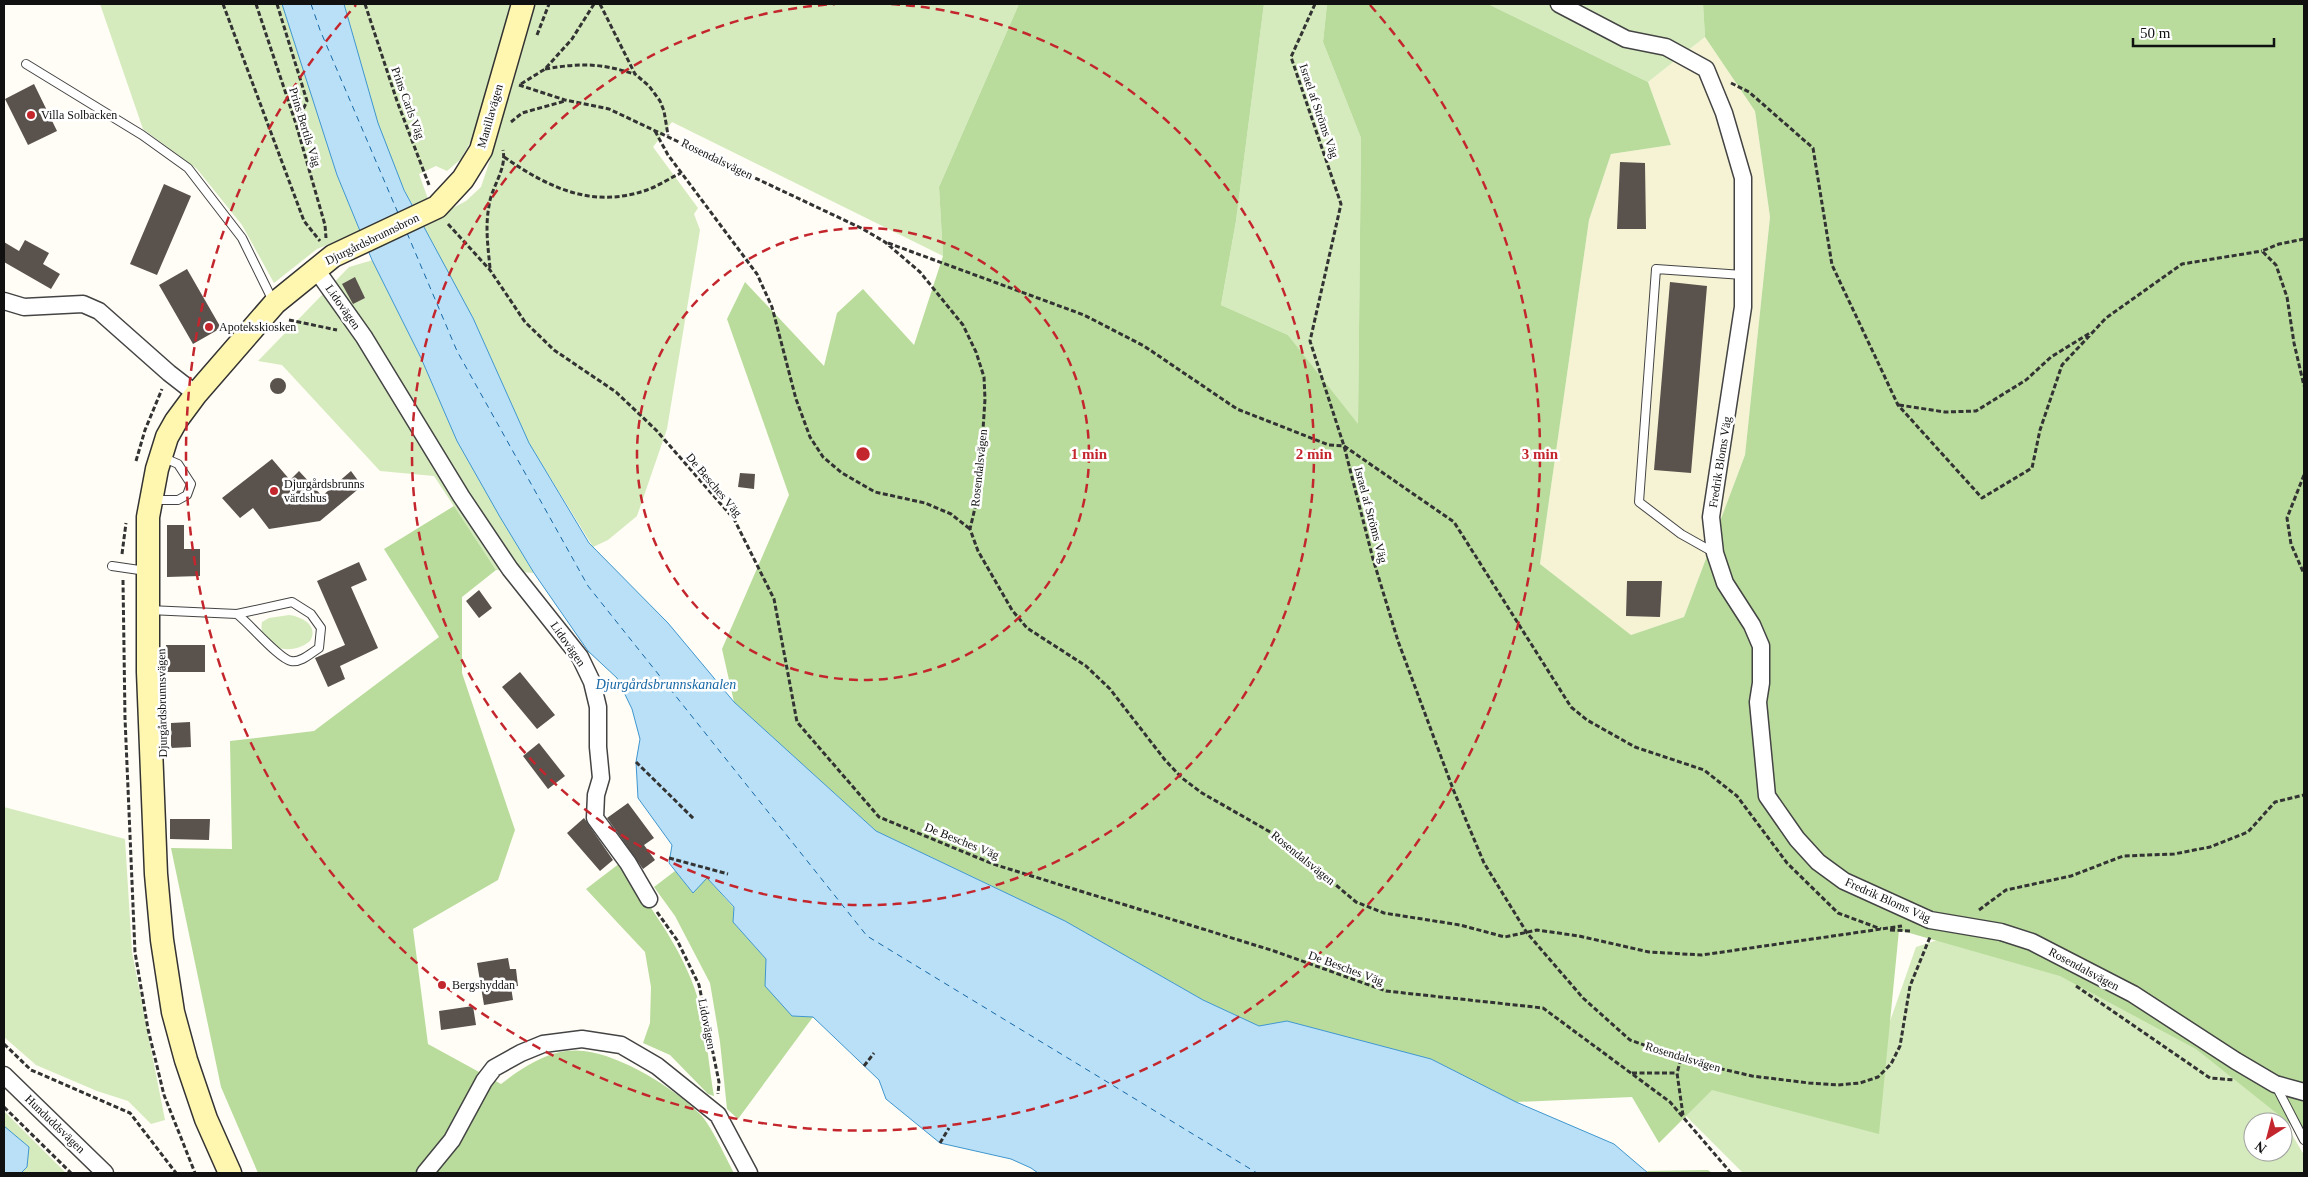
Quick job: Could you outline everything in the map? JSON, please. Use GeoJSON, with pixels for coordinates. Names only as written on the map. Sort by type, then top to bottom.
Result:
{"type":"FeatureCollection","features":[{"type":"Feature","properties":{"kind":"street","name":"Manillavägen"},"geometry":{"type":"LineString","coordinates":[[433,209],[471,169],[493,133],[496,97],[523,4]]}},
{"type":"Feature","properties":{"kind":"street"},"geometry":{"type":"LineString","coordinates":[[1559,4],[1626,39],[1666,47],[1706,69]]}},
{"type":"Feature","properties":{"kind":"street","name":"Fredrik Bloms Väg"},"geometry":{"type":"LineString","coordinates":[[1706,69],[1724,113],[1743,178],[1743,307],[1711,517],[1715,553],[1725,583],[1752,625],[1761,646],[1761,682],[1758,702],[1767,796],[1772,806],[1797,839],[1832,873],[1844,881],[1937,921]]}},
{"type":"Feature","properties":{"kind":"street","name":"Djurgårdsbrunnsbron"},"geometry":{"type":"LineString","coordinates":[[315,268],[332,250],[433,209]]}},
{"type":"Feature","properties":{"kind":"street","name":"Djurgårdsbrunnsvägen"},"geometry":{"type":"LineString","coordinates":[[230,1173],[206,1119],[186,1060],[173,1012],[162,940],[156,874],[149,744],[148,517],[161,456],[176,421],[196,394],[274,303],[315,268]]}},
{"type":"Feature","properties":{"kind":"street","name":"Lidovägen"},"geometry":{"type":"LineString","coordinates":[[315,268],[364,337],[460,496],[510,568],[580,657],[592,682],[598,707],[598,748],[601,778],[596,795],[595,818],[628,863],[649,898]]}},
{"type":"Feature","properties":{"kind":"street"},"geometry":{"type":"LineString","coordinates":[[4,301],[24,307],[82,304],[99,311],[169,373],[196,394]]}},
{"type":"Feature","properties":{"kind":"street","name":"Rosendalsvägen"},"geometry":{"type":"LineString","coordinates":[[1937,921],[2001,932],[2032,942],[2133,994],[2275,1084],[2304,1092]]}},
{"type":"Feature","properties":{"kind":"street"},"geometry":{"type":"LineString","coordinates":[[425,1173],[452,1140],[484,1081],[494,1068],[521,1052],[543,1044],[582,1038],[621,1046],[657,1066],[718,1115],[749,1173]]}},
{"type":"Feature","properties":{"kind":"street","name":"Hunduddsvägen"},"geometry":{"type":"LineString","coordinates":[[4,1075],[105,1173]]}},
{"type":"Feature","properties":{"kind":"lane"},"geometry":{"type":"LineString","coordinates":[[26,64],[142,135],[188,168],[242,238],[274,303]]}},
{"type":"Feature","properties":{"kind":"lane"},"geometry":{"type":"LineString","coordinates":[[1715,553],[1681,534],[1639,502],[1656,269],[1743,274]]}},
{"type":"Feature","properties":{"kind":"lane"},"geometry":{"type":"LineString","coordinates":[[151,500],[178,500],[187,495],[191,484],[178,464],[161,456]]}},
{"type":"Feature","properties":{"kind":"lane"},"geometry":{"type":"LineString","coordinates":[[112,566],[148,571]]}},
{"type":"Feature","properties":{"kind":"lane"},"geometry":{"type":"LineString","coordinates":[[147,610],[237,614],[292,602],[311,614],[321,628],[319,648],[301,660],[291,661],[278,654],[237,614]]}},
{"type":"Feature","properties":{"kind":"lane"},"geometry":{"type":"LineString","coordinates":[[2275,1084],[2304,1140]]}},
{"type":"Feature","properties":{"kind":"path"},"geometry":{"type":"LineString","coordinates":[[223,4],[304,221],[315,238],[332,250]]}},
{"type":"Feature","properties":{"kind":"path","name":"Prins Bertils Väg"},"geometry":{"type":"LineString","coordinates":[[256,4],[296,124],[332,250]]}},
{"type":"Feature","properties":{"kind":"path"},"geometry":{"type":"LineString","coordinates":[[277,4],[307,102],[296,124]]}},
{"type":"Feature","properties":{"kind":"path","name":"Prins Carls Väg"},"geometry":{"type":"LineString","coordinates":[[365,4],[433,209]]}},
{"type":"Feature","properties":{"kind":"path"},"geometry":{"type":"LineString","coordinates":[[496,97],[546,69],[572,39],[594,4]]}},
{"type":"Feature","properties":{"kind":"path"},"geometry":{"type":"LineString","coordinates":[[600,4],[635,74],[649,86],[660,101],[664,111],[668,135]]}},
{"type":"Feature","properties":{"kind":"path","name":"Israel af Ströms Väg"},"geometry":{"type":"LineString","coordinates":[[1315,4],[1291,57],[1341,204],[1310,341],[1344,446],[1373,559],[1398,641],[1452,789],[1484,863],[1527,933]]}},
{"type":"Feature","properties":{"kind":"path"},"geometry":{"type":"LineString","coordinates":[[546,69],[588,64],[608,66],[635,74]]}},
{"type":"Feature","properties":{"kind":"path"},"geometry":{"type":"LineString","coordinates":[[1706,69],[1749,92],[1813,148],[1832,265],[1898,405],[1982,498],[2032,468],[2040,430],[2062,365],[2106,318],[2182,264],[2262,251],[2279,244],[2304,239]]}},
{"type":"Feature","properties":{"kind":"path","name":"Rosendalsvägen"},"geometry":{"type":"LineString","coordinates":[[519,85],[566,100],[609,109],[655,131],[668,135],[861,228],[885,242],[920,272],[963,326],[984,377],[985,399],[979,491],[970,529],[978,551],[1012,610],[1027,628],[1086,666],[1110,689],[1165,760],[1182,778],[1202,793],[1279,837],[1356,902],[1384,913],[1460,925],[1505,937],[1527,933],[1583,998],[1607,1022],[1630,1040],[1681,1059],[1752,1076],[1809,1083],[1860,1083],[1878,1077],[1891,1064],[1900,1046],[1910,986],[1937,921]]}},
{"type":"Feature","properties":{"kind":"path"},"geometry":{"type":"LineString","coordinates":[[566,100],[522,113],[493,133],[504,157],[548,185],[599,199],[647,190],[681,172]]}},
{"type":"Feature","properties":{"kind":"path"},"geometry":{"type":"LineString","coordinates":[[655,131],[668,155],[757,274],[772,307],[796,399],[810,437],[823,457],[842,473],[875,492],[925,503],[951,514],[970,529]]}},
{"type":"Feature","properties":{"kind":"path"},"geometry":{"type":"LineString","coordinates":[[490,270],[486,232],[489,203],[504,157]]}},
{"type":"Feature","properties":{"kind":"path","name":"De Besches Väg"},"geometry":{"type":"LineString","coordinates":[[433,209],[490,270],[525,322],[554,350],[616,392],[656,430],[734,520],[774,599],[798,722],[879,817],[993,864],[1274,951],[1386,992],[1543,1008],[1670,1102],[1731,1173]]}},
{"type":"Feature","properties":{"kind":"path"},"geometry":{"type":"LineString","coordinates":[[885,242],[1084,315],[1144,346],[1237,409],[1329,445],[1344,446],[1454,522],[1572,707],[1587,720],[1636,747],[1704,770],[1737,796],[1787,863],[1838,913],[1882,929],[1912,931]]}},
{"type":"Feature","properties":{"kind":"path"},"geometry":{"type":"LineString","coordinates":[[2262,251],[2276,265],[2287,296],[2294,343],[2304,386]]}},
{"type":"Feature","properties":{"kind":"path"},"geometry":{"type":"LineString","coordinates":[[282,327],[295,314]]}},
{"type":"Feature","properties":{"kind":"path"},"geometry":{"type":"LineString","coordinates":[[289,320],[323,326],[364,337]]}},
{"type":"Feature","properties":{"kind":"path"},"geometry":{"type":"LineString","coordinates":[[1898,405],[1945,412],[1976,411],[2026,380],[2051,357],[2095,330]]}},
{"type":"Feature","properties":{"kind":"path"},"geometry":{"type":"LineString","coordinates":[[2304,475],[2287,518],[2291,544],[2304,574]]}},
{"type":"Feature","properties":{"kind":"path"},"geometry":{"type":"LineString","coordinates":[[636,762],[694,819]]}},
{"type":"Feature","properties":{"kind":"path"},"geometry":{"type":"LineString","coordinates":[[1960,926],[2006,890],[2071,876],[2123,856],[2174,854],[2210,847],[2248,832],[2275,802],[2304,795]]}},
{"type":"Feature","properties":{"kind":"path"},"geometry":{"type":"LineString","coordinates":[[669,858],[728,874]]}},
{"type":"Feature","properties":{"kind":"path","name":"Lidovägen"},"geometry":{"type":"LineString","coordinates":[[649,898],[677,940],[699,985],[719,1082],[718,1115]]}},
{"type":"Feature","properties":{"kind":"path"},"geometry":{"type":"LineString","coordinates":[[1527,933],[1537,930],[1579,936],[1649,952],[1702,955],[1937,921]]}},
{"type":"Feature","properties":{"kind":"path"},"geometry":{"type":"LineString","coordinates":[[2069,982],[2210,1078],[2238,1080]]}},
{"type":"Feature","properties":{"kind":"path"},"geometry":{"type":"LineString","coordinates":[[4,1044],[31,1070],[130,1113],[176,1173]]}},
{"type":"Feature","properties":{"kind":"path"},"geometry":{"type":"LineString","coordinates":[[864,1066],[874,1053]]}},
{"type":"Feature","properties":{"kind":"path"},"geometry":{"type":"LineString","coordinates":[[1681,1059],[1677,1073],[1684,1116]]}},
{"type":"Feature","properties":{"kind":"path"},"geometry":{"type":"LineString","coordinates":[[1632,1073],[1677,1073]]}},
{"type":"Feature","properties":{"kind":"path"},"geometry":{"type":"LineString","coordinates":[[4,1107],[71,1173]]}},
{"type":"Feature","properties":{"kind":"path"},"geometry":{"type":"LineString","coordinates":[[940,1143],[948,1128]]}},
{"type":"Feature","properties":{"kind":"shaded area"},"geometry":{"type":"Polygon","coordinates":[[[1705,37],[1755,111],[1770,217],[1745,455],[1684,617],[1631,635],[1540,564],[1589,220],[1611,154],[1671,145],[1648,82],[1705,37]]]}},
{"type":"Feature","properties":{"kind":"green space"},"geometry":{"type":"Polygon","coordinates":[[[100,4],[282,4],[337,175],[361,231],[317,249],[274,283],[242,225],[197,169],[143,129],[100,4]]]}},
{"type":"Feature","properties":{"kind":"green space"},"geometry":{"type":"Polygon","coordinates":[[[344,4],[512,4],[472,139],[461,159],[447,171],[436,166],[419,174],[428,199],[414,207],[401,184],[381,134],[344,4]]]}},
{"type":"Feature","properties":{"kind":"green space"},"geometry":{"type":"Polygon","coordinates":[[[534,4],[1019,4],[939,187],[943,256],[672,122],[653,147],[698,208],[694,214],[700,230],[667,429],[637,516],[608,540],[593,547],[529,443],[473,318],[434,251],[423,224],[466,201],[481,187],[498,136],[516,57],[534,4]]]}},
{"type":"Feature","properties":{"kind":"green space"},"geometry":{"type":"Polygon","coordinates":[[[1019,4],[1264,4],[1236,221],[1221,305],[1288,335],[1358,424],[1361,138],[1323,42],[1327,4],[1488,4],[1648,82],[1671,145],[1611,154],[1589,220],[1540,564],[1631,635],[1684,617],[1745,455],[1770,217],[1755,111],[1705,37],[1703,4],[2304,4],[2304,1135],[2293,1126],[2293,1112],[2275,1112],[2196,1049],[2060,976],[1899,930],[1879,1134],[1712,1090],[1659,1143],[1632,1097],[1516,1102],[1431,1059],[1287,1021],[1259,1026],[1203,1000],[1065,921],[876,831],[734,702],[722,649],[789,495],[727,319],[745,282],[824,366],[837,313],[863,289],[914,345],[943,256],[939,187],[1019,4]]]}},
{"type":"Feature","properties":{"kind":"green space"},"geometry":{"type":"Polygon","coordinates":[[[1264,4],[1327,4],[1323,42],[1361,138],[1358,425],[1288,335],[1221,305],[1236,221],[1264,4]]]}},
{"type":"Feature","properties":{"kind":"green space"},"geometry":{"type":"Polygon","coordinates":[[[1488,4],[1703,4],[1705,37],[1648,82],[1488,4]]]}},
{"type":"Feature","properties":{"kind":"green space"},"geometry":{"type":"Polygon","coordinates":[[[373,260],[421,358],[457,441],[534,573],[496,570],[434,476],[380,471],[282,365],[258,361],[349,267],[373,260]]]}},
{"type":"Feature","properties":{"kind":"green space"},"geometry":{"type":"Polygon","coordinates":[[[454,506],[496,570],[462,597],[462,673],[515,830],[498,880],[413,929],[428,1044],[501,1084],[539,1059],[561,1052],[584,1051],[615,1059],[646,1074],[676,1093],[700,1114],[734,1173],[258,1173],[221,1087],[171,848],[232,849],[230,741],[314,731],[439,637],[384,549],[454,506]]]}},
{"type":"Feature","properties":{"kind":"green space"},"geometry":{"type":"Polygon","coordinates":[[[289,615],[308,623],[311,627],[312,636],[310,641],[302,646],[285,649],[277,647],[265,638],[262,631],[262,622],[269,618],[289,615]]]}},
{"type":"Feature","properties":{"kind":"green space"},"geometry":{"type":"Polygon","coordinates":[[[4,807],[125,839],[132,952],[165,1120],[151,1124],[128,1101],[97,1091],[36,1065],[4,1037],[4,807]]]}},
{"type":"Feature","properties":{"kind":"green space"},"geometry":{"type":"Polygon","coordinates":[[[620,863],[668,934],[691,979],[703,1022],[714,1096],[708,1094],[670,1055],[643,1043],[650,1023],[651,987],[645,952],[586,889],[620,863]]]}},
{"type":"Feature","properties":{"kind":"green space"},"geometry":{"type":"Polygon","coordinates":[[[675,871],[693,893],[706,877],[734,908],[733,922],[766,959],[792,1016],[813,1017],[738,1119],[727,1109],[720,1042],[710,983],[675,916],[654,887],[675,871]]]}},
{"type":"Feature","properties":{"kind":"green space"},"geometry":{"type":"Polygon","coordinates":[[[1944,938],[2038,952],[2264,1087],[2279,1112],[2243,1112],[2243,1162],[2293,1162],[2293,1136],[2304,1155],[2304,1173],[1743,1173],[1653,1083],[1875,1064],[1916,947],[1944,938]]]}},
{"type":"Feature","properties":{"kind":"green space"},"geometry":{"type":"Polygon","coordinates":[[[4,1112],[6,1113],[66,1173],[4,1173],[4,1112]]]}},
{"type":"Feature","properties":{"kind":"green space"},"geometry":{"type":"Polygon","coordinates":[[[1708,1170],[1712,1173],[1648,1173],[1647,1171],[1708,1170]]]}},
{"type":"Feature","properties":{"kind":"water","name":"Djurgårdsbrunnskanalen"},"geometry":{"type":"Polygon","coordinates":[[[282,4],[344,4],[378,123],[404,190],[473,318],[529,443],[589,543],[668,623],[734,702],[876,831],[1065,921],[1203,1000],[1259,1026],[1287,1021],[1431,1059],[1516,1102],[1614,1144],[1648,1173],[1038,1173],[1011,1159],[940,1143],[886,1099],[879,1080],[813,1017],[792,1016],[765,986],[766,959],[733,922],[734,907],[707,878],[693,893],[669,863],[672,845],[638,798],[636,762],[640,739],[632,709],[617,678],[588,651],[534,573],[457,441],[421,358],[372,260],[337,175],[282,4]]]}},
{"type":"Feature","properties":{"kind":"water"},"geometry":{"type":"Polygon","coordinates":[[[4,1126],[29,1147],[27,1167],[21,1173],[4,1173],[4,1126]]]}},
{"type":"Feature","properties":{"kind":"building","name":"Villa Solbacken"},"geometry":{"type":"Polygon","coordinates":[[[34,84],[57,131],[28,145],[5,99],[34,84]]]}},
{"type":"Feature","properties":{"kind":"building"},"geometry":{"type":"Polygon","coordinates":[[[1620,162],[1645,163],[1646,229],[1617,229],[1620,162]]]}},
{"type":"Feature","properties":{"kind":"building"},"geometry":{"type":"Polygon","coordinates":[[[164,184],[191,196],[157,275],[130,264],[164,184]]]}},
{"type":"Feature","properties":{"kind":"building"},"geometry":{"type":"Polygon","coordinates":[[[25,240],[49,253],[43,264],[60,274],[51,289],[4,262],[4,242],[19,251],[25,240]]]}},
{"type":"Feature","properties":{"kind":"building"},"geometry":{"type":"Polygon","coordinates":[[[187,269],[221,328],[193,344],[159,285],[187,269]]]}},
{"type":"Feature","properties":{"kind":"building"},"geometry":{"type":"Polygon","coordinates":[[[355,277],[365,298],[353,304],[342,284],[355,277]]]}},
{"type":"Feature","properties":{"kind":"building"},"geometry":{"type":"Polygon","coordinates":[[[1670,282],[1707,286],[1691,473],[1654,470],[1670,282]]]}},
{"type":"Feature","properties":{"kind":"building"},"geometry":{"type":"Polygon","coordinates":[[[275,378],[281,378],[286,383],[284,392],[275,394],[270,389],[270,383],[275,378]]]}},
{"type":"Feature","properties":{"kind":"building","name":"Djurgårdsbrunns värdshus"},"geometry":{"type":"Polygon","coordinates":[[[272,459],[290,480],[299,471],[322,496],[351,471],[362,486],[320,521],[269,529],[253,508],[240,518],[222,498],[272,459]]]}},
{"type":"Feature","properties":{"kind":"building"},"geometry":{"type":"Polygon","coordinates":[[[740,473],[755,474],[754,489],[738,487],[740,473]]]}},
{"type":"Feature","properties":{"kind":"building"},"geometry":{"type":"Polygon","coordinates":[[[167,525],[184,525],[184,549],[200,549],[200,576],[167,577],[167,525]]]}},
{"type":"Feature","properties":{"kind":"building"},"geometry":{"type":"Polygon","coordinates":[[[359,562],[367,580],[351,587],[378,648],[340,666],[345,679],[328,687],[315,658],[345,645],[317,581],[359,562]]]}},
{"type":"Feature","properties":{"kind":"building"},"geometry":{"type":"Polygon","coordinates":[[[1627,581],[1662,581],[1660,617],[1626,616],[1627,581]]]}},
{"type":"Feature","properties":{"kind":"building"},"geometry":{"type":"Polygon","coordinates":[[[479,590],[492,608],[479,618],[466,601],[479,590]]]}},
{"type":"Feature","properties":{"kind":"building"},"geometry":{"type":"Polygon","coordinates":[[[166,645],[205,645],[205,672],[165,672],[166,645]]]}},
{"type":"Feature","properties":{"kind":"building"},"geometry":{"type":"Polygon","coordinates":[[[520,672],[555,715],[537,729],[502,687],[520,672]]]}},
{"type":"Feature","properties":{"kind":"building"},"geometry":{"type":"Polygon","coordinates":[[[190,722],[191,747],[171,748],[171,723],[190,722]]]}},
{"type":"Feature","properties":{"kind":"building"},"geometry":{"type":"Polygon","coordinates":[[[539,743],[565,776],[548,789],[523,756],[539,743]]]}},
{"type":"Feature","properties":{"kind":"building"},"geometry":{"type":"Polygon","coordinates":[[[628,803],[654,838],[644,845],[655,860],[643,869],[607,818],[628,803]]]}},
{"type":"Feature","properties":{"kind":"building"},"geometry":{"type":"Polygon","coordinates":[[[584,818],[613,860],[600,871],[567,833],[584,818]]]}},
{"type":"Feature","properties":{"kind":"building"},"geometry":{"type":"Polygon","coordinates":[[[170,819],[210,819],[209,840],[170,839],[170,819]]]}},
{"type":"Feature","properties":{"kind":"building"},"geometry":{"type":"Polygon","coordinates":[[[508,958],[510,969],[516,969],[518,986],[511,987],[513,1000],[484,1005],[477,963],[508,958]]]}},
{"type":"Feature","properties":{"kind":"building"},"geometry":{"type":"Polygon","coordinates":[[[473,1006],[476,1025],[441,1030],[439,1011],[473,1006]]]}},
{"type":"Feature","properties":{"kind":"ferry route"},"geometry":{"type":"LineString","coordinates":[[311,4],[320,30],[398,213]]}},
{"type":"Feature","properties":{"kind":"ferry route"},"geometry":{"type":"LineString","coordinates":[[407,233],[457,351],[588,586],[867,936],[1257,1173]]}},
{"type":"Feature","properties":{"kind":"place","name":"Villa Solbacken"},"geometry":{"type":"Point","coordinates":[31,115]}},
{"type":"Feature","properties":{"kind":"place","name":"Apotekskiosken"},"geometry":{"type":"Point","coordinates":[209,327]}},
{"type":"Feature","properties":{"kind":"place","name":"Djurgårdsbrunns värdshus"},"geometry":{"type":"Point","coordinates":[274,491]}},
{"type":"Feature","properties":{"kind":"place","name":"Bergshyddan"},"geometry":{"type":"Point","coordinates":[442,985]}}]}
